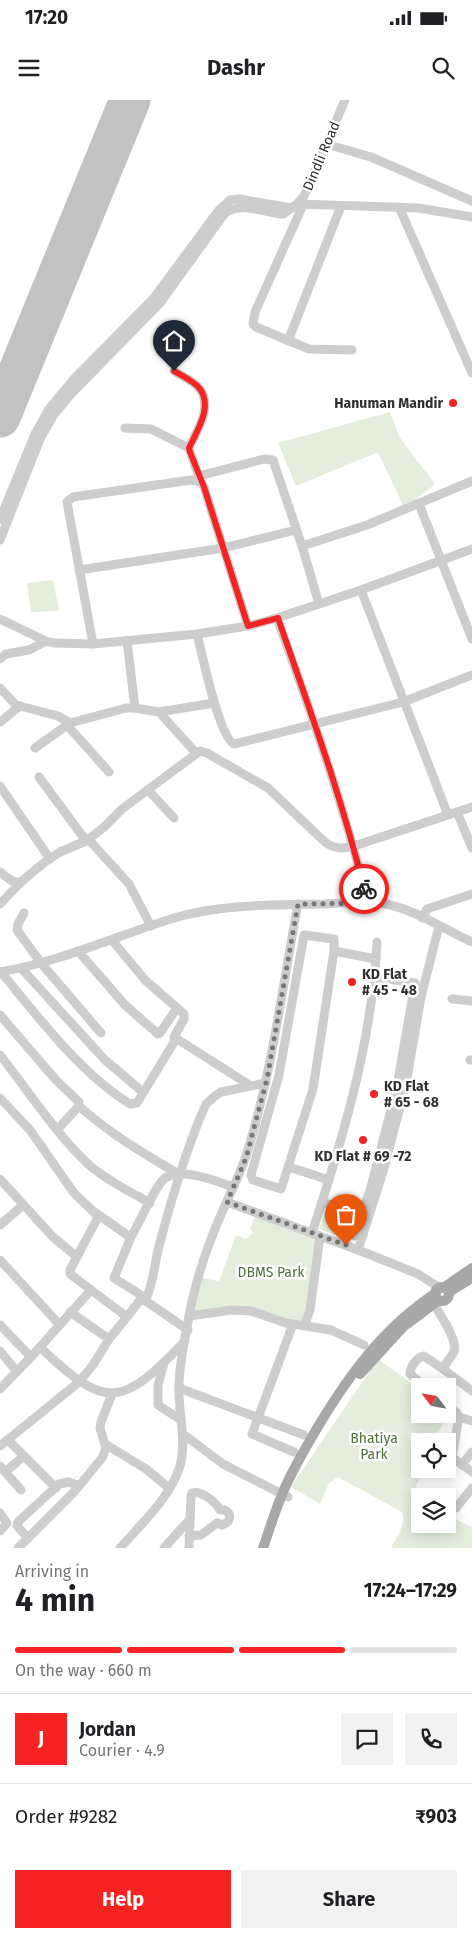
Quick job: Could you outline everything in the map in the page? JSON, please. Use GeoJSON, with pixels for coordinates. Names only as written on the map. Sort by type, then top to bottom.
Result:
{"type":"FeatureCollection","features":[{"type":"Feature","properties":{"kind":"main road"},"geometry":{"type":"LineString","coordinates":[[263,1548],[285,1496],[312,1447],[332,1414],[359,1376],[377,1354],[440,1294],[472,1276]]}},
{"type":"Feature","properties":{"kind":"main road"},"geometry":{"type":"LineString","coordinates":[[270,1548],[285,1496]]}},
{"type":"Feature","properties":{"kind":"street","name":"Dindli Road"},"geometry":{"type":"LineString","coordinates":[[345,100],[304,196],[297,206],[255,312],[253,324],[256,328],[316,350],[352,350]]}},
{"type":"Feature","properties":{"kind":"street"},"geometry":{"type":"LineString","coordinates":[[326,144],[371,157],[472,201]]}},
{"type":"Feature","properties":{"kind":"street"},"geometry":{"type":"LineString","coordinates":[[0,519],[35,434],[49,409],[74,379],[153,300],[219,210],[230,200],[239,199],[297,206],[419,208],[472,217]]}},
{"type":"Feature","properties":{"kind":"street"},"geometry":{"type":"LineString","coordinates":[[0,540],[40,439],[53,416],[71,394],[160,303],[220,219],[230,210],[236,208],[283,214],[297,206]]}},
{"type":"Feature","properties":{"kind":"street"},"geometry":{"type":"LineString","coordinates":[[288,341],[341,206]]}},
{"type":"Feature","properties":{"kind":"street"},"geometry":{"type":"LineString","coordinates":[[399,207],[472,373]]}},
{"type":"Feature","properties":{"kind":"street"},"geometry":{"type":"LineString","coordinates":[[174,371],[196,385],[202,394],[202,424],[189,448]]}},
{"type":"Feature","properties":{"kind":"street"},"geometry":{"type":"LineString","coordinates":[[125,428],[151,429],[189,448],[224,548],[248,626]]}},
{"type":"Feature","properties":{"kind":"street"},"geometry":{"type":"LineString","coordinates":[[93,644],[67,507],[69,499],[200,479],[264,459],[273,460],[319,604]]}},
{"type":"Feature","properties":{"kind":"street"},"geometry":{"type":"LineString","coordinates":[[302,546],[367,525],[472,481]]}},
{"type":"Feature","properties":{"kind":"street"},"geometry":{"type":"LineString","coordinates":[[419,504],[472,639]]}},
{"type":"Feature","properties":{"kind":"street"},"geometry":{"type":"LineString","coordinates":[[79,570],[224,548],[296,530]]}},
{"type":"Feature","properties":{"kind":"street"},"geometry":{"type":"LineString","coordinates":[[0,619],[54,644],[93,644],[197,634],[248,626],[278,618],[362,590],[472,549]]}},
{"type":"Feature","properties":{"kind":"street"},"geometry":{"type":"LineString","coordinates":[[362,590],[403,702],[448,815]]}},
{"type":"Feature","properties":{"kind":"street"},"geometry":{"type":"LineString","coordinates":[[278,618],[354,846],[368,903]]}},
{"type":"Feature","properties":{"kind":"street"},"geometry":{"type":"LineString","coordinates":[[197,634],[214,703],[228,740],[234,744],[403,702],[472,675]]}},
{"type":"Feature","properties":{"kind":"street"},"geometry":{"type":"LineString","coordinates":[[0,659],[6,654],[29,650],[46,641]]}},
{"type":"Feature","properties":{"kind":"street"},"geometry":{"type":"LineString","coordinates":[[127,641],[135,708]]}},
{"type":"Feature","properties":{"kind":"street"},"geometry":{"type":"LineString","coordinates":[[0,688],[10,700],[20,706],[58,716],[69,724],[109,772]]}},
{"type":"Feature","properties":{"kind":"street"},"geometry":{"type":"LineString","coordinates":[[35,748],[69,724],[119,710],[135,708],[159,712],[214,703]]}},
{"type":"Feature","properties":{"kind":"street"},"geometry":{"type":"LineString","coordinates":[[0,722],[20,706]]}},
{"type":"Feature","properties":{"kind":"street"},"geometry":{"type":"LineString","coordinates":[[159,712],[196,753]]}},
{"type":"Feature","properties":{"kind":"street"},"geometry":{"type":"LineString","coordinates":[[0,904],[21,882],[50,859],[60,852],[87,841],[122,809],[200,751],[207,753],[268,788],[331,846],[342,849],[472,807]]}},
{"type":"Feature","properties":{"kind":"street"},"geometry":{"type":"LineString","coordinates":[[39,776],[87,841],[129,884],[151,926]]}},
{"type":"Feature","properties":{"kind":"street"},"geometry":{"type":"LineString","coordinates":[[0,786],[50,859]]}},
{"type":"Feature","properties":{"kind":"street"},"geometry":{"type":"LineString","coordinates":[[148,790],[174,818]]}},
{"type":"Feature","properties":{"kind":"street"},"geometry":{"type":"LineString","coordinates":[[458,812],[472,848]]}},
{"type":"Feature","properties":{"kind":"street"},"geometry":{"type":"LineString","coordinates":[[0,872],[17,883],[21,882]]}},
{"type":"Feature","properties":{"kind":"street"},"geometry":{"type":"LineString","coordinates":[[422,918],[427,909],[472,894]]}},
{"type":"Feature","properties":{"kind":"street"},"geometry":{"type":"LineString","coordinates":[[112,940],[144,980],[177,1008],[184,1017],[174,1036],[176,1039],[135,1104],[130,1104],[90,1073],[1,972],[78,952],[151,926],[197,912],[229,908],[298,904],[382,903],[470,938]]}},
{"type":"Feature","properties":{"kind":"street"},"geometry":{"type":"LineString","coordinates":[[120,1548],[163,1499],[180,1465],[183,1451],[183,1434],[179,1374],[189,1316],[204,1257],[246,1158],[266,1083],[298,904]]}},
{"type":"Feature","properties":{"kind":"street"},"geometry":{"type":"LineString","coordinates":[[24,913],[17,930],[41,963],[101,1033]]}},
{"type":"Feature","properties":{"kind":"street"},"geometry":{"type":"LineString","coordinates":[[358,1250],[383,1172],[406,1084],[421,997],[439,926]]}},
{"type":"Feature","properties":{"kind":"street"},"geometry":{"type":"LineString","coordinates":[[304,935],[334,939],[334,951],[313,1089],[281,1189],[253,1180],[251,1175],[279,1075],[304,935]]}},
{"type":"Feature","properties":{"kind":"street"},"geometry":{"type":"LineString","coordinates":[[294,1452],[253,1436],[252,1431],[298,1325],[306,1321],[310,1310],[316,1234],[322,1202],[365,1042],[377,942]]}},
{"type":"Feature","properties":{"kind":"street"},"geometry":{"type":"LineString","coordinates":[[334,951],[376,959]]}},
{"type":"Feature","properties":{"kind":"street"},"geometry":{"type":"LineString","coordinates":[[78,952],[125,1005],[158,1034],[177,1008]]}},
{"type":"Feature","properties":{"kind":"street"},"geometry":{"type":"LineString","coordinates":[[21,968],[105,1060],[143,1092]]}},
{"type":"Feature","properties":{"kind":"street"},"geometry":{"type":"LineString","coordinates":[[355,1236],[371,1187],[398,1086],[415,983],[374,977]]}},
{"type":"Feature","properties":{"kind":"street"},"geometry":{"type":"LineString","coordinates":[[452,998],[472,1001]]}},
{"type":"Feature","properties":{"kind":"street"},"geometry":{"type":"LineString","coordinates":[[0,1015],[56,1080],[79,1102],[79,1106],[120,1138],[180,1175]]}},
{"type":"Feature","properties":{"kind":"street"},"geometry":{"type":"LineString","coordinates":[[176,1039],[251,1086]]}},
{"type":"Feature","properties":{"kind":"street"},"geometry":{"type":"LineString","coordinates":[[0,1055],[78,1154],[112,1182],[150,1203]]}},
{"type":"Feature","properties":{"kind":"street"},"geometry":{"type":"LineString","coordinates":[[0,1446],[80,1382],[93,1366],[109,1339],[143,1298],[153,1281],[159,1246],[180,1175],[206,1104],[221,1092],[266,1083]]}},
{"type":"Feature","properties":{"kind":"street"},"geometry":{"type":"LineString","coordinates":[[0,1098],[30,1130],[74,1193],[96,1213],[128,1236],[132,1236]]}},
{"type":"Feature","properties":{"kind":"street"},"geometry":{"type":"LineString","coordinates":[[58,1129],[79,1106]]}},
{"type":"Feature","properties":{"kind":"street"},"geometry":{"type":"LineString","coordinates":[[289,1167],[329,1180]]}},
{"type":"Feature","properties":{"kind":"street"},"geometry":{"type":"LineString","coordinates":[[188,1330],[114,1278],[132,1236],[163,1180],[168,1176],[180,1175],[208,1178],[233,1187]]}},
{"type":"Feature","properties":{"kind":"street"},"geometry":{"type":"LineString","coordinates":[[0,1179],[53,1237],[77,1257]]}},
{"type":"Feature","properties":{"kind":"street"},"geometry":{"type":"LineString","coordinates":[[227,1202],[418,1274],[440,1294],[454,1346],[454,1352],[443,1369]]}},
{"type":"Feature","properties":{"kind":"street"},"geometry":{"type":"LineString","coordinates":[[322,1202],[362,1215]]}},
{"type":"Feature","properties":{"kind":"street"},"geometry":{"type":"LineString","coordinates":[[0,1225],[23,1205]]}},
{"type":"Feature","properties":{"kind":"street"},"geometry":{"type":"LineString","coordinates":[[96,1213],[97,1219],[70,1270],[70,1274],[127,1317]]}},
{"type":"Feature","properties":{"kind":"street"},"geometry":{"type":"LineString","coordinates":[[0,1260],[59,1324]]}},
{"type":"Feature","properties":{"kind":"street"},"geometry":{"type":"LineString","coordinates":[[1,1387],[31,1357],[91,1290]]}},
{"type":"Feature","properties":{"kind":"street"},"geometry":{"type":"LineString","coordinates":[[189,1316],[240,1310],[343,1334],[364,1345]]}},
{"type":"Feature","properties":{"kind":"street"},"geometry":{"type":"LineString","coordinates":[[70,1312],[109,1339]]}},
{"type":"Feature","properties":{"kind":"street"},"geometry":{"type":"LineString","coordinates":[[0,1325],[31,1357]]}},
{"type":"Feature","properties":{"kind":"street"},"geometry":{"type":"LineString","coordinates":[[40,1347],[65,1371],[80,1382],[102,1392],[112,1394],[123,1392],[136,1385],[164,1363],[186,1341]]}},
{"type":"Feature","properties":{"kind":"street"},"geometry":{"type":"LineString","coordinates":[[0,1351],[17,1372]]}},
{"type":"Feature","properties":{"kind":"street"},"geometry":{"type":"LineString","coordinates":[[415,1378],[410,1374],[411,1368],[419,1358],[427,1357],[472,1391]]}},
{"type":"Feature","properties":{"kind":"street"},"geometry":{"type":"LineString","coordinates":[[164,1363],[158,1385],[158,1405],[181,1420]]}},
{"type":"Feature","properties":{"kind":"street"},"geometry":{"type":"LineString","coordinates":[[179,1388],[304,1435]]}},
{"type":"Feature","properties":{"kind":"street"},"geometry":{"type":"LineString","coordinates":[[18,1548],[79,1486],[102,1458],[105,1453],[106,1444],[100,1428],[112,1394]]}},
{"type":"Feature","properties":{"kind":"street"},"geometry":{"type":"LineString","coordinates":[[472,1421],[458,1417],[452,1457],[472,1472]]}},
{"type":"Feature","properties":{"kind":"street"},"geometry":{"type":"LineString","coordinates":[[183,1434],[223,1464],[285,1496]]}},
{"type":"Feature","properties":{"kind":"street"},"geometry":{"type":"LineString","coordinates":[[8,1440],[56,1488]]}},
{"type":"Feature","properties":{"kind":"street"},"geometry":{"type":"LineString","coordinates":[[106,1444],[141,1465],[169,1488]]}},
{"type":"Feature","properties":{"kind":"street"},"geometry":{"type":"LineString","coordinates":[[462,1465],[472,1452]]}},
{"type":"Feature","properties":{"kind":"street"},"geometry":{"type":"LineString","coordinates":[[21,1490],[2,1469],[24,1456]]}},
{"type":"Feature","properties":{"kind":"street"},"geometry":{"type":"LineString","coordinates":[[28,1538],[17,1524],[56,1488],[66,1482],[79,1486]]}},
{"type":"Feature","properties":{"kind":"street"},"geometry":{"type":"LineString","coordinates":[[456,1508],[472,1488]]}},
{"type":"Feature","properties":{"kind":"street"},"geometry":{"type":"LineString","coordinates":[[189,1548],[191,1496],[194,1492],[200,1493],[213,1502],[220,1510],[227,1511],[230,1515],[230,1520],[224,1525],[217,1523]]}},
{"type":"Feature","properties":{"kind":"street"},"geometry":{"type":"LineString","coordinates":[[217,1523],[215,1516],[220,1510]]}},
{"type":"Feature","properties":{"kind":"street"},"geometry":{"type":"LineString","coordinates":[[0,1513],[7,1523],[0,1530]]}},
{"type":"Feature","properties":{"kind":"street"},"geometry":{"type":"LineString","coordinates":[[164,1548],[190,1519]]}},
{"type":"Feature","properties":{"kind":"street"},"geometry":{"type":"LineString","coordinates":[[189,1536],[200,1535],[217,1523]]}},
{"type":"Feature","properties":{"kind":"green space"},"geometry":{"type":"Polygon","coordinates":[[[390,412],[400,438],[435,484],[405,509],[378,452],[296,486],[278,443],[390,412]]]}},
{"type":"Feature","properties":{"kind":"green space"},"geometry":{"type":"Polygon","coordinates":[[[53,580],[59,611],[31,612],[27,583],[53,580]]]}},
{"type":"Feature","properties":{"kind":"green space"},"geometry":{"type":"Polygon","coordinates":[[[329,1200],[359,1208],[348,1240],[319,1229],[329,1200]]]}},
{"type":"Feature","properties":{"kind":"green space","name":"DBMS Park"},"geometry":{"type":"Polygon","coordinates":[[[255,1217],[318,1237],[307,1318],[299,1321],[283,1320],[251,1309],[238,1308],[192,1313],[202,1278],[219,1281],[236,1235],[246,1239],[253,1233],[250,1229],[255,1217]]]}},
{"type":"Feature","properties":{"kind":"green space","name":"Bhatiya Park"},"geometry":{"type":"Polygon","coordinates":[[[378,1359],[411,1383],[411,1423],[443,1423],[438,1433],[411,1433],[411,1478],[421,1478],[416,1485],[416,1488],[411,1488],[411,1533],[456,1533],[456,1520],[472,1527],[472,1548],[391,1548],[402,1526],[402,1512],[338,1477],[329,1483],[320,1504],[291,1487],[378,1359]]]}},
{"type":"Feature","properties":{"kind":"runway"},"geometry":{"type":"LineString","coordinates":[[0,417],[130,100]]}},
{"type":"Feature","properties":{"kind":"way so far"},"geometry":{"type":"LineString","coordinates":[[346,1245],[227,1202],[246,1158],[267,1079],[298,904],[368,903],[364,889]]}},
{"type":"Feature","properties":{"kind":"place","name":"Hanuman Mandir"},"geometry":{"type":"Point","coordinates":[453,403]}},
{"type":"Feature","properties":{"kind":"place","name":"KD Flat # 45 - 48"},"geometry":{"type":"Point","coordinates":[352,982]}},
{"type":"Feature","properties":{"kind":"place","name":"KD Flat # 65 - 68"},"geometry":{"type":"Point","coordinates":[374,1094]}},
{"type":"Feature","properties":{"kind":"place","name":"KD Flat # 69 -72"},"geometry":{"type":"Point","coordinates":[363,1140]}},
{"type":"Feature","properties":{"kind":"route"},"geometry":{"type":"LineString","coordinates":[[174,371],[196,385],[202,394],[202,424],[189,448],[190,452],[204,487],[248,626],[278,618],[354,846],[364,889]]}}]}
